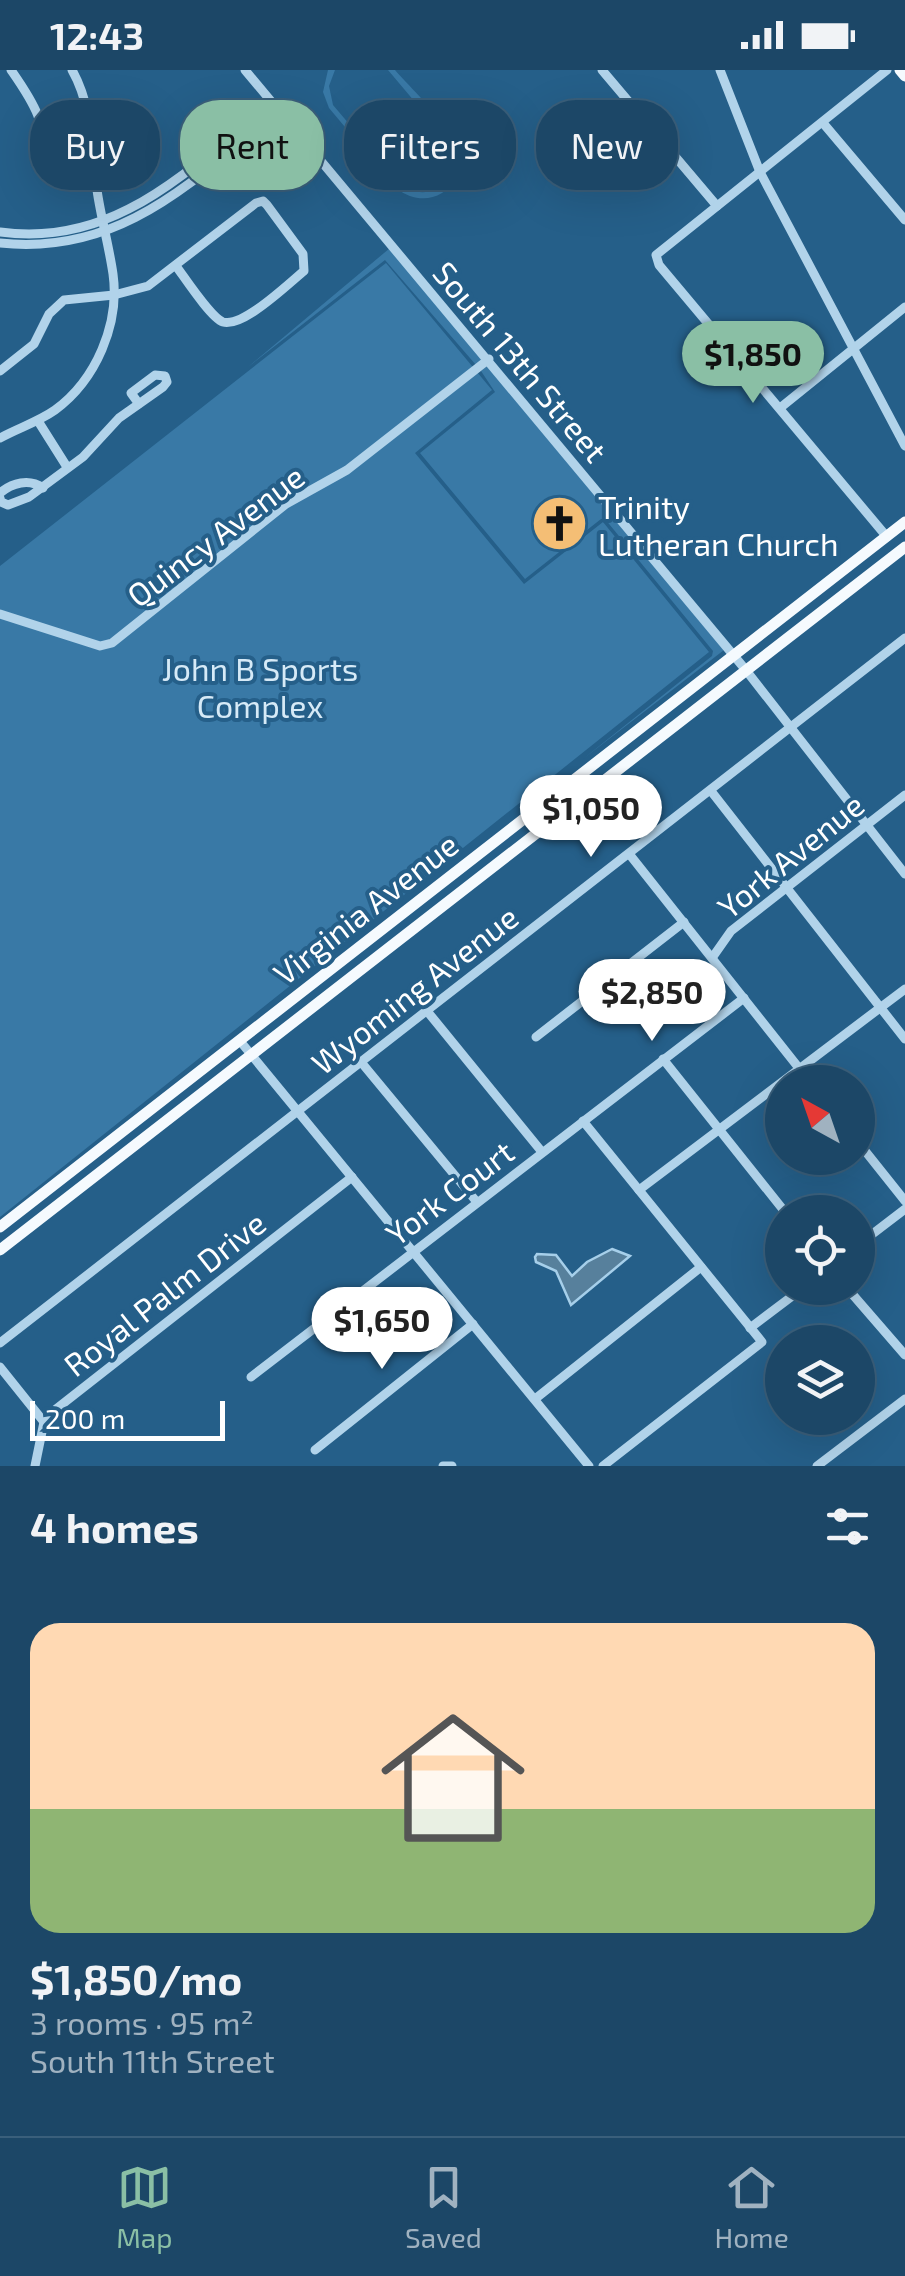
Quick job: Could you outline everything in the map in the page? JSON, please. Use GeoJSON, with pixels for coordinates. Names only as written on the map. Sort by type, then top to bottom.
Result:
{"type":"FeatureCollection","features":[{"type":"Feature","properties":{"kind":"main road"},"geometry":{"type":"LineString","coordinates":[[900,70],[905,76]]}},
{"type":"Feature","properties":{"kind":"main road","name":"Virginia Avenue"},"geometry":{"type":"LineString","coordinates":[[0,1227],[905,522]]}},
{"type":"Feature","properties":{"kind":"main road","name":"Virginia Avenue"},"geometry":{"type":"LineString","coordinates":[[0,1250],[905,547]]}},
{"type":"Feature","properties":{"kind":"main road"},"geometry":{"type":"LineString","coordinates":[[40,1218],[109,1154],[111,1140]]}},
{"type":"Feature","properties":{"kind":"street"},"geometry":{"type":"LineString","coordinates":[[10,70],[32,100]]}},
{"type":"Feature","properties":{"kind":"street"},"geometry":{"type":"LineString","coordinates":[[0,438],[59,407],[97,362],[108,338],[114,274],[103,228],[87,105],[72,70]]}},
{"type":"Feature","properties":{"kind":"street","name":"South 13th Street"},"geometry":{"type":"LineString","coordinates":[[245,70],[270,100]]}},
{"type":"Feature","properties":{"kind":"street"},"geometry":{"type":"LineString","coordinates":[[602,70],[717,206]]}},
{"type":"Feature","properties":{"kind":"street"},"geometry":{"type":"LineString","coordinates":[[886,537],[659,264],[656,255],[887,70]]}},
{"type":"Feature","properties":{"kind":"street"},"geometry":{"type":"LineString","coordinates":[[725,72],[760,172],[905,446]]}},
{"type":"Feature","properties":{"kind":"street"},"geometry":{"type":"LineString","coordinates":[[823,123],[905,220]]}},
{"type":"Feature","properties":{"kind":"street","name":"South 13th Street"},"geometry":{"type":"LineString","coordinates":[[324,164],[745,669],[905,874]]}},
{"type":"Feature","properties":{"kind":"street"},"geometry":{"type":"LineString","coordinates":[[175,187],[180,182]]}},
{"type":"Feature","properties":{"kind":"street"},"geometry":{"type":"LineString","coordinates":[[0,243],[42,246],[103,228],[180,184]]}},
{"type":"Feature","properties":{"kind":"street"},"geometry":{"type":"LineString","coordinates":[[0,372],[34,344],[49,314],[64,300],[114,295],[148,286],[263,202],[305,262],[304,271],[279,292],[242,320],[232,322],[218,318],[176,266]]}},
{"type":"Feature","properties":{"kind":"street"},"geometry":{"type":"LineString","coordinates":[[0,232],[41,234],[103,228]]}},
{"type":"Feature","properties":{"kind":"street"},"geometry":{"type":"LineString","coordinates":[[780,408],[905,307]]}},
{"type":"Feature","properties":{"kind":"street","name":"Quincy Avenue"},"geometry":{"type":"LineString","coordinates":[[0,614],[100,646],[112,644],[286,504],[347,470],[489,360]]}},
{"type":"Feature","properties":{"kind":"street"},"geometry":{"type":"LineString","coordinates":[[42,488],[28,481],[10,486],[0,495],[8,505],[42,488],[83,457],[105,431],[138,404]]}},
{"type":"Feature","properties":{"kind":"street"},"geometry":{"type":"LineString","coordinates":[[38,421],[67,467]]}},
{"type":"Feature","properties":{"kind":"street","name":"Wyoming Avenue"},"geometry":{"type":"LineString","coordinates":[[0,1343],[905,638]]}},
{"type":"Feature","properties":{"kind":"street"},"geometry":{"type":"LineString","coordinates":[[710,791],[905,1038]]}},
{"type":"Feature","properties":{"kind":"street","name":"York Avenue"},"geometry":{"type":"LineString","coordinates":[[712,958],[732,931],[905,795]]}},
{"type":"Feature","properties":{"kind":"street"},"geometry":{"type":"LineString","coordinates":[[528,816],[538,830]]}},
{"type":"Feature","properties":{"kind":"street"},"geometry":{"type":"LineString","coordinates":[[630,855],[797,1065]]}},
{"type":"Feature","properties":{"kind":"street"},"geometry":{"type":"LineString","coordinates":[[536,1038],[684,922]]}},
{"type":"Feature","properties":{"kind":"street"},"geometry":{"type":"LineString","coordinates":[[805,1065],[905,989]]}},
{"type":"Feature","properties":{"kind":"street","name":"York Court"},"geometry":{"type":"LineString","coordinates":[[251,1377],[744,998]]}},
{"type":"Feature","properties":{"kind":"street"},"geometry":{"type":"LineString","coordinates":[[427,1011],[542,1152]]}},
{"type":"Feature","properties":{"kind":"street"},"geometry":{"type":"LineString","coordinates":[[240,1040],[589,1466]]}},
{"type":"Feature","properties":{"kind":"street"},"geometry":{"type":"LineString","coordinates":[[664,1059],[771,1195]]}},
{"type":"Feature","properties":{"kind":"street"},"geometry":{"type":"LineString","coordinates":[[361,1062],[476,1201]]}},
{"type":"Feature","properties":{"kind":"street"},"geometry":{"type":"LineString","coordinates":[[639,1190],[765,1095]]}},
{"type":"Feature","properties":{"kind":"street"},"geometry":{"type":"LineString","coordinates":[[583,1121],[762,1342],[603,1466]]}},
{"type":"Feature","properties":{"kind":"street"},"geometry":{"type":"LineString","coordinates":[[875,1165],[905,1205],[875,1231]]}},
{"type":"Feature","properties":{"kind":"street","name":"Royal Palm Drive"},"geometry":{"type":"LineString","coordinates":[[44,1422],[352,1177]]}},
{"type":"Feature","properties":{"kind":"street"},"geometry":{"type":"LineString","coordinates":[[536,1400],[701,1267]]}},
{"type":"Feature","properties":{"kind":"street"},"geometry":{"type":"LineString","coordinates":[[750,1328],[780,1305]]}},
{"type":"Feature","properties":{"kind":"street"},"geometry":{"type":"LineString","coordinates":[[861,1305],[905,1354]]}},
{"type":"Feature","properties":{"kind":"street"},"geometry":{"type":"LineString","coordinates":[[315,1450],[473,1324]]}},
{"type":"Feature","properties":{"kind":"street"},"geometry":{"type":"LineString","coordinates":[[0,1367],[44,1422],[35,1466]]}},
{"type":"Feature","properties":{"kind":"street"},"geometry":{"type":"LineString","coordinates":[[817,1466],[905,1399]]}},
{"type":"Feature","properties":{"kind":"green space"},"geometry":{"type":"Polygon","coordinates":[[[328,70],[335,70],[329,86],[344,126],[329,108],[323,92],[328,70]]]}},
{"type":"Feature","properties":{"kind":"green space"},"geometry":{"type":"Polygon","coordinates":[[[388,70],[395,70],[422,100],[413,100],[388,70]]]}},
{"type":"Feature","properties":{"kind":"green space"},"geometry":{"type":"Polygon","coordinates":[[[399,190],[445,190],[431,198],[413,197],[399,190]]]}},
{"type":"Feature","properties":{"kind":"green space"},"geometry":{"type":"Polygon","coordinates":[[[390,248],[484,359],[476,365],[385,260],[248,367],[390,248]]]}},
{"type":"Feature","properties":{"kind":"green space","name":"John B Sports Complex"},"geometry":{"type":"Polygon","coordinates":[[[386,263],[492,390],[415,453],[524,584],[603,522],[709,652],[0,1217],[0,566],[386,263]]]}},
{"type":"Feature","properties":{"kind":"green space"},"geometry":{"type":"Polygon","coordinates":[[[488,365],[724,650],[583,759],[712,656],[713,651],[605,519],[525,579],[420,453],[495,392],[481,371],[488,365]]]}},
{"type":"Feature","properties":{"kind":"shaded area"},"geometry":{"type":"Polygon","coordinates":[[[612,1249],[630,1256],[571,1305],[556,1271],[536,1262],[535,1257],[556,1255],[572,1276],[587,1262],[612,1249]]]}},
{"type":"Feature","properties":{"kind":"place","name":"Trinity Lutheran Church"},"geometry":{"type":"Point","coordinates":[559,524]}}]}
